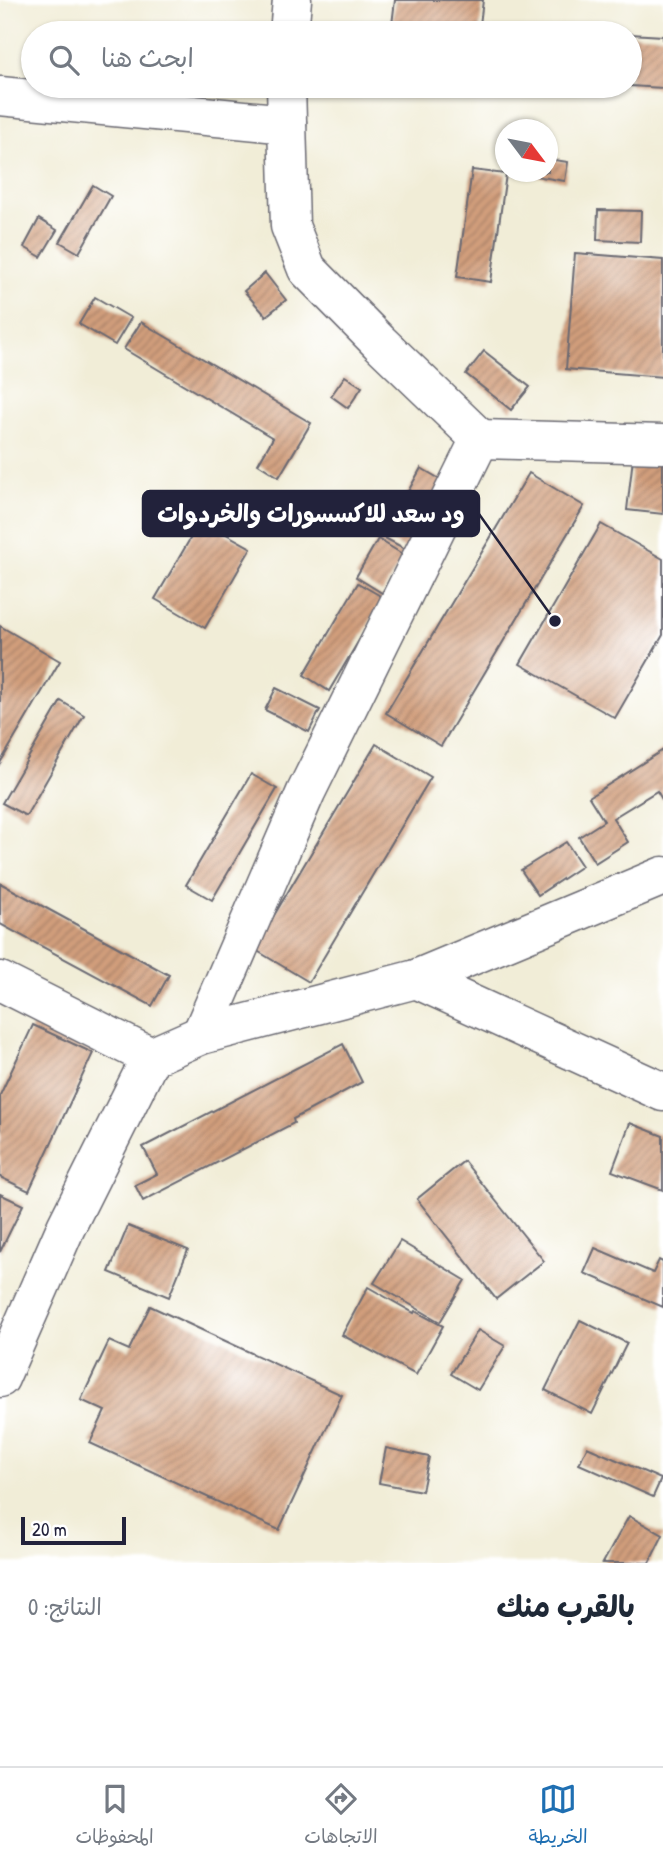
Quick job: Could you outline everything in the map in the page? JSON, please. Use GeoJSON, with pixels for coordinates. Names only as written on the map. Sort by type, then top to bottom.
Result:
{"type":"FeatureCollection","features":[{"type":"Feature","properties":{"kind":"street"},"geometry":{"type":"LineString","coordinates":[[290,21],[292,0]]}},
{"type":"Feature","properties":{"kind":"street"},"geometry":{"type":"LineString","coordinates":[[0,96],[287,124]]}},
{"type":"Feature","properties":{"kind":"street"},"geometry":{"type":"LineString","coordinates":[[286,98],[290,226],[307,269],[480,439],[663,444]]}},
{"type":"Feature","properties":{"kind":"street"},"geometry":{"type":"LineString","coordinates":[[201,1035],[306,792],[480,439]]}},
{"type":"Feature","properties":{"kind":"street"},"geometry":{"type":"LineString","coordinates":[[0,1378],[66,1227],[151,1057],[201,1035],[416,979],[663,876]]}},
{"type":"Feature","properties":{"kind":"street"},"geometry":{"type":"LineString","coordinates":[[416,979],[663,1092]]}},
{"type":"Feature","properties":{"kind":"street"},"geometry":{"type":"LineString","coordinates":[[0,981],[151,1057]]}},
{"type":"Feature","properties":{"kind":"building"},"geometry":{"type":"Polygon","coordinates":[[[395,0],[483,0],[480,21],[392,21],[395,0]]]}},
{"type":"Feature","properties":{"kind":"building"},"geometry":{"type":"Polygon","coordinates":[[[642,35],[663,36],[663,88],[642,87],[642,35]]]}},
{"type":"Feature","properties":{"kind":"building"},"geometry":{"type":"Polygon","coordinates":[[[558,160],[568,162],[565,181],[558,180],[558,160]]]}},
{"type":"Feature","properties":{"kind":"building"},"geometry":{"type":"Polygon","coordinates":[[[472,170],[495,173],[495,182],[505,182],[491,282],[457,277],[472,170]]]}},
{"type":"Feature","properties":{"kind":"building"},"geometry":{"type":"Polygon","coordinates":[[[93,185],[111,196],[79,253],[60,242],[93,185]]]}},
{"type":"Feature","properties":{"kind":"building"},"geometry":{"type":"Polygon","coordinates":[[[598,210],[641,211],[640,242],[597,240],[598,210]]]}},
{"type":"Feature","properties":{"kind":"building"},"geometry":{"type":"Polygon","coordinates":[[[39,219],[57,230],[41,257],[24,247],[39,219]]]}},
{"type":"Feature","properties":{"kind":"building"},"geometry":{"type":"Polygon","coordinates":[[[575,253],[663,260],[663,377],[566,369],[575,253]]]}},
{"type":"Feature","properties":{"kind":"building"},"geometry":{"type":"Polygon","coordinates":[[[265,273],[286,300],[266,316],[244,291],[265,273]]]}},
{"type":"Feature","properties":{"kind":"building"},"geometry":{"type":"Polygon","coordinates":[[[95,297],[131,318],[115,345],[79,324],[95,297]]]}},
{"type":"Feature","properties":{"kind":"building"},"geometry":{"type":"Polygon","coordinates":[[[141,322],[311,423],[279,477],[258,464],[273,438],[124,349],[141,322]]]}},
{"type":"Feature","properties":{"kind":"building"},"geometry":{"type":"Polygon","coordinates":[[[484,351],[530,387],[511,410],[466,374],[484,351]]]}},
{"type":"Feature","properties":{"kind":"building"},"geometry":{"type":"Polygon","coordinates":[[[345,376],[362,387],[348,408],[331,396],[345,376]]]}},
{"type":"Feature","properties":{"kind":"building"},"geometry":{"type":"Polygon","coordinates":[[[633,458],[663,462],[663,514],[627,510],[633,458]]]}},
{"type":"Feature","properties":{"kind":"building"},"geometry":{"type":"Polygon","coordinates":[[[421,468],[445,482],[407,550],[383,537],[421,468]]]}},
{"type":"Feature","properties":{"kind":"building"},"geometry":{"type":"Polygon","coordinates":[[[529,473],[584,506],[441,746],[386,713],[529,473]]]}},
{"type":"Feature","properties":{"kind":"building"},"geometry":{"type":"Polygon","coordinates":[[[201,520],[251,548],[205,628],[155,599],[201,520]]]}},
{"type":"Feature","properties":{"kind":"building"},"geometry":{"type":"Polygon","coordinates":[[[601,524],[663,559],[663,635],[615,718],[520,664],[601,524]]]}},
{"type":"Feature","properties":{"kind":"building"},"geometry":{"type":"Polygon","coordinates":[[[378,539],[404,555],[382,593],[356,577],[378,539]]]}},
{"type":"Feature","properties":{"kind":"building"},"geometry":{"type":"Polygon","coordinates":[[[358,583],[384,598],[329,691],[304,675],[358,583]]]}},
{"type":"Feature","properties":{"kind":"building"},"geometry":{"type":"Polygon","coordinates":[[[0,626],[60,661],[0,763],[0,626]]]}},
{"type":"Feature","properties":{"kind":"building"},"geometry":{"type":"Polygon","coordinates":[[[276,688],[320,710],[309,732],[265,710],[276,688]]]}},
{"type":"Feature","properties":{"kind":"building"},"geometry":{"type":"Polygon","coordinates":[[[61,701],[84,715],[26,816],[2,803],[61,701]]]}},
{"type":"Feature","properties":{"kind":"building"},"geometry":{"type":"Polygon","coordinates":[[[376,744],[431,777],[309,982],[254,949],[376,744]]]}},
{"type":"Feature","properties":{"kind":"building"},"geometry":{"type":"Polygon","coordinates":[[[663,750],[663,801],[657,791],[613,818],[628,842],[595,863],[579,837],[604,821],[589,797],[663,750]]]}},
{"type":"Feature","properties":{"kind":"building"},"geometry":{"type":"Polygon","coordinates":[[[251,774],[277,789],[212,900],[186,885],[251,774]]]}},
{"type":"Feature","properties":{"kind":"building"},"geometry":{"type":"Polygon","coordinates":[[[566,842],[582,866],[538,895],[521,870],[566,842]]]}},
{"type":"Feature","properties":{"kind":"building"},"geometry":{"type":"Polygon","coordinates":[[[0,883],[169,975],[152,1006],[0,924],[0,883]]]}},
{"type":"Feature","properties":{"kind":"building"},"geometry":{"type":"Polygon","coordinates":[[[33,1025],[93,1053],[29,1191],[0,1177],[0,1095],[33,1025]]]}},
{"type":"Feature","properties":{"kind":"building"},"geometry":{"type":"Polygon","coordinates":[[[343,1044],[362,1082],[293,1119],[294,1123],[143,1201],[135,1185],[157,1174],[143,1147],[343,1044]]]}},
{"type":"Feature","properties":{"kind":"building"},"geometry":{"type":"Polygon","coordinates":[[[630,1123],[663,1136],[663,1190],[612,1171],[630,1123]]]}},
{"type":"Feature","properties":{"kind":"building"},"geometry":{"type":"Polygon","coordinates":[[[464,1161],[544,1261],[496,1299],[417,1199],[464,1161]]]}},
{"type":"Feature","properties":{"kind":"building"},"geometry":{"type":"Polygon","coordinates":[[[0,1194],[23,1205],[0,1252],[0,1194]]]}},
{"type":"Feature","properties":{"kind":"building"},"geometry":{"type":"Polygon","coordinates":[[[128,1226],[188,1250],[169,1297],[109,1272],[128,1226]]]}},
{"type":"Feature","properties":{"kind":"building"},"geometry":{"type":"Polygon","coordinates":[[[400,1241],[465,1280],[440,1322],[374,1283],[400,1241]]]}},
{"type":"Feature","properties":{"kind":"building"},"geometry":{"type":"Polygon","coordinates":[[[595,1248],[653,1273],[659,1260],[663,1262],[663,1307],[584,1273],[595,1248]]]}},
{"type":"Feature","properties":{"kind":"building"},"geometry":{"type":"Polygon","coordinates":[[[368,1287],[443,1326],[416,1375],[342,1335],[368,1287]]]}},
{"type":"Feature","properties":{"kind":"building"},"geometry":{"type":"Polygon","coordinates":[[[150,1306],[342,1395],[279,1530],[90,1443],[105,1411],[81,1400],[109,1341],[129,1350],[150,1306]]]}},
{"type":"Feature","properties":{"kind":"building"},"geometry":{"type":"Polygon","coordinates":[[[580,1320],[627,1343],[592,1414],[545,1390],[580,1320]]]}},
{"type":"Feature","properties":{"kind":"building"},"geometry":{"type":"Polygon","coordinates":[[[478,1330],[505,1346],[478,1390],[451,1374],[478,1330]]]}},
{"type":"Feature","properties":{"kind":"building"},"geometry":{"type":"Polygon","coordinates":[[[587,1447],[661,1479],[653,1497],[579,1464],[587,1447]]]}},
{"type":"Feature","properties":{"kind":"building"},"geometry":{"type":"Polygon","coordinates":[[[386,1448],[429,1457],[422,1491],[379,1483],[386,1448]]]}},
{"type":"Feature","properties":{"kind":"building"},"geometry":{"type":"Polygon","coordinates":[[[629,1516],[663,1535],[649,1563],[603,1563],[629,1516]]]}},
{"type":"Feature","properties":{"kind":"place","name":"ود سعد للاكسسورات والخردوات"},"geometry":{"type":"Point","coordinates":[555,621]}}]}
